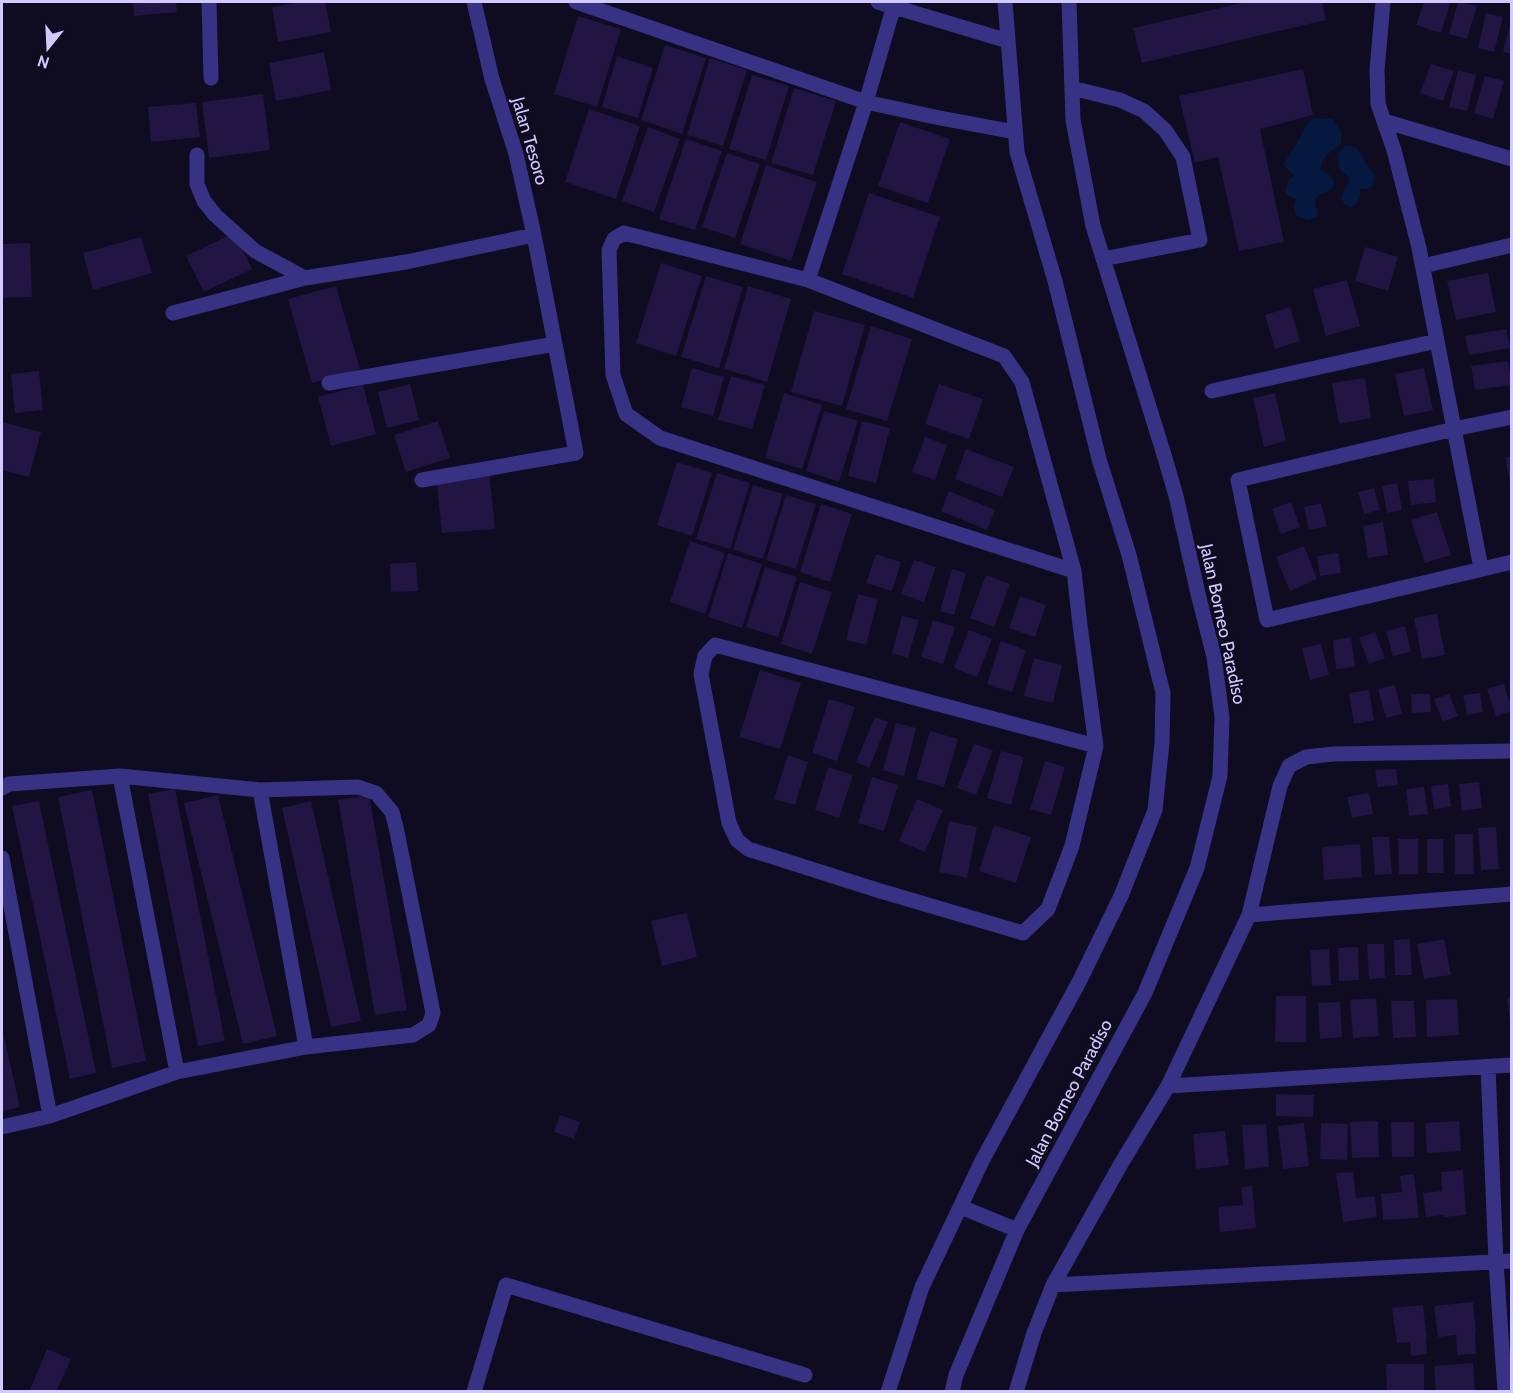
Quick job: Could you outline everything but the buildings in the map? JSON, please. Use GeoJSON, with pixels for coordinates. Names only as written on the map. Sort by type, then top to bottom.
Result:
{"type":"FeatureCollection","features":[{"type":"Feature","properties":{"kind":"street"},"geometry":{"type":"LineString","coordinates":[[209,2],[211,78]]}},
{"type":"Feature","properties":{"kind":"street","name":"Jalan Tesoro"},"geometry":{"type":"LineString","coordinates":[[422,480],[576,453],[516,154],[492,79],[474,2]]}},
{"type":"Feature","properties":{"kind":"street"},"geometry":{"type":"LineString","coordinates":[[576,2],[866,102],[1015,132]]}},
{"type":"Feature","properties":{"kind":"street"},"geometry":{"type":"LineString","coordinates":[[878,2],[894,4],[1008,41]]}},
{"type":"Feature","properties":{"kind":"street"},"geometry":{"type":"LineString","coordinates":[[888,1392],[922,1287],[982,1161],[1080,980],[1121,896],[1155,810],[1162,743],[1163,693],[1129,555],[1099,459],[1055,281],[1017,153],[1005,2]]}},
{"type":"Feature","properties":{"kind":"street","name":"Jalan Borneo Paradiso"},"geometry":{"type":"LineString","coordinates":[[952,1392],[956,1375],[1017,1230],[1145,993],[1197,868],[1220,776],[1222,717],[1214,657],[1176,496],[1093,226],[1073,120],[1069,2]]}},
{"type":"Feature","properties":{"kind":"street"},"geometry":{"type":"LineString","coordinates":[[1383,2],[1377,70],[1378,104],[1394,150],[1423,266],[1481,568]]}},
{"type":"Feature","properties":{"kind":"street"},"geometry":{"type":"LineString","coordinates":[[808,280],[866,102],[894,4]]}},
{"type":"Feature","properties":{"kind":"street"},"geometry":{"type":"LineString","coordinates":[[1072,88],[1120,100],[1144,111],[1166,130],[1183,157],[1200,240],[1103,259]]}},
{"type":"Feature","properties":{"kind":"street"},"geometry":{"type":"LineString","coordinates":[[1384,121],[1512,159]]}},
{"type":"Feature","properties":{"kind":"street"},"geometry":{"type":"LineString","coordinates":[[197,155],[197,184],[204,201],[215,215],[255,251],[305,278]]}},
{"type":"Feature","properties":{"kind":"street"},"geometry":{"type":"LineString","coordinates":[[1074,571],[660,438],[626,414],[613,375],[609,250],[614,238],[624,233],[808,280],[1004,356],[1022,382],[1074,571],[1096,746],[1072,846],[1048,909],[1023,933],[748,849],[737,840],[729,824],[701,674],[705,656],[715,645],[1096,746]]}},
{"type":"Feature","properties":{"kind":"street"},"geometry":{"type":"LineString","coordinates":[[173,313],[305,278],[406,262],[534,236]]}},
{"type":"Feature","properties":{"kind":"street"},"geometry":{"type":"LineString","coordinates":[[1423,266],[1512,245]]}},
{"type":"Feature","properties":{"kind":"street"},"geometry":{"type":"LineString","coordinates":[[1212,391],[1437,341]]}},
{"type":"Feature","properties":{"kind":"street"},"geometry":{"type":"LineString","coordinates":[[329,383],[555,344]]}},
{"type":"Feature","properties":{"kind":"street"},"geometry":{"type":"LineString","coordinates":[[1512,417],[1238,480],[1267,620],[1512,562]]}},
{"type":"Feature","properties":{"kind":"street"},"geometry":{"type":"LineString","coordinates":[[1016,1392],[1034,1333],[1053,1285],[1122,1162],[1168,1086],[1249,915],[1280,786],[1289,766],[1306,757],[1333,754],[1512,751]]}},
{"type":"Feature","properties":{"kind":"street"},"geometry":{"type":"LineString","coordinates":[[2,788],[9,784],[120,776],[260,790],[358,787],[376,793],[392,812],[433,1014],[429,1025],[413,1035],[306,1047],[177,1072],[50,1116],[2,1127]]}},
{"type":"Feature","properties":{"kind":"street"},"geometry":{"type":"LineString","coordinates":[[120,776],[177,1072]]}},
{"type":"Feature","properties":{"kind":"street"},"geometry":{"type":"LineString","coordinates":[[260,790],[306,1047]]}},
{"type":"Feature","properties":{"kind":"street"},"geometry":{"type":"LineString","coordinates":[[2,858],[50,1116]]}},
{"type":"Feature","properties":{"kind":"street"},"geometry":{"type":"LineString","coordinates":[[1249,915],[1512,894]]}},
{"type":"Feature","properties":{"kind":"street"},"geometry":{"type":"LineString","coordinates":[[1168,1086],[1512,1065]]}},
{"type":"Feature","properties":{"kind":"street"},"geometry":{"type":"LineString","coordinates":[[1488,1067],[1496,1262],[1505,1392]]}},
{"type":"Feature","properties":{"kind":"street"},"geometry":{"type":"LineString","coordinates":[[961,1207],[1017,1230]]}},
{"type":"Feature","properties":{"kind":"street"},"geometry":{"type":"LineString","coordinates":[[1053,1285],[1512,1261]]}},
{"type":"Feature","properties":{"kind":"street"},"geometry":{"type":"LineString","coordinates":[[474,1392],[506,1284],[805,1375]]}},
{"type":"Feature","properties":{"kind":"water"},"geometry":{"type":"Polygon","coordinates":[[[1312,118],[1333,119],[1341,132],[1341,144],[1328,155],[1321,165],[1320,169],[1331,176],[1334,182],[1331,190],[1320,194],[1315,199],[1318,210],[1316,217],[1308,220],[1296,216],[1294,205],[1296,199],[1285,194],[1288,180],[1295,176],[1283,165],[1312,118]]]}},
{"type":"Feature","properties":{"kind":"water"},"geometry":{"type":"Polygon","coordinates":[[[1346,145],[1356,147],[1375,175],[1373,185],[1367,189],[1360,189],[1359,200],[1352,207],[1345,205],[1341,198],[1350,178],[1339,168],[1338,154],[1346,145]]]}}]}
